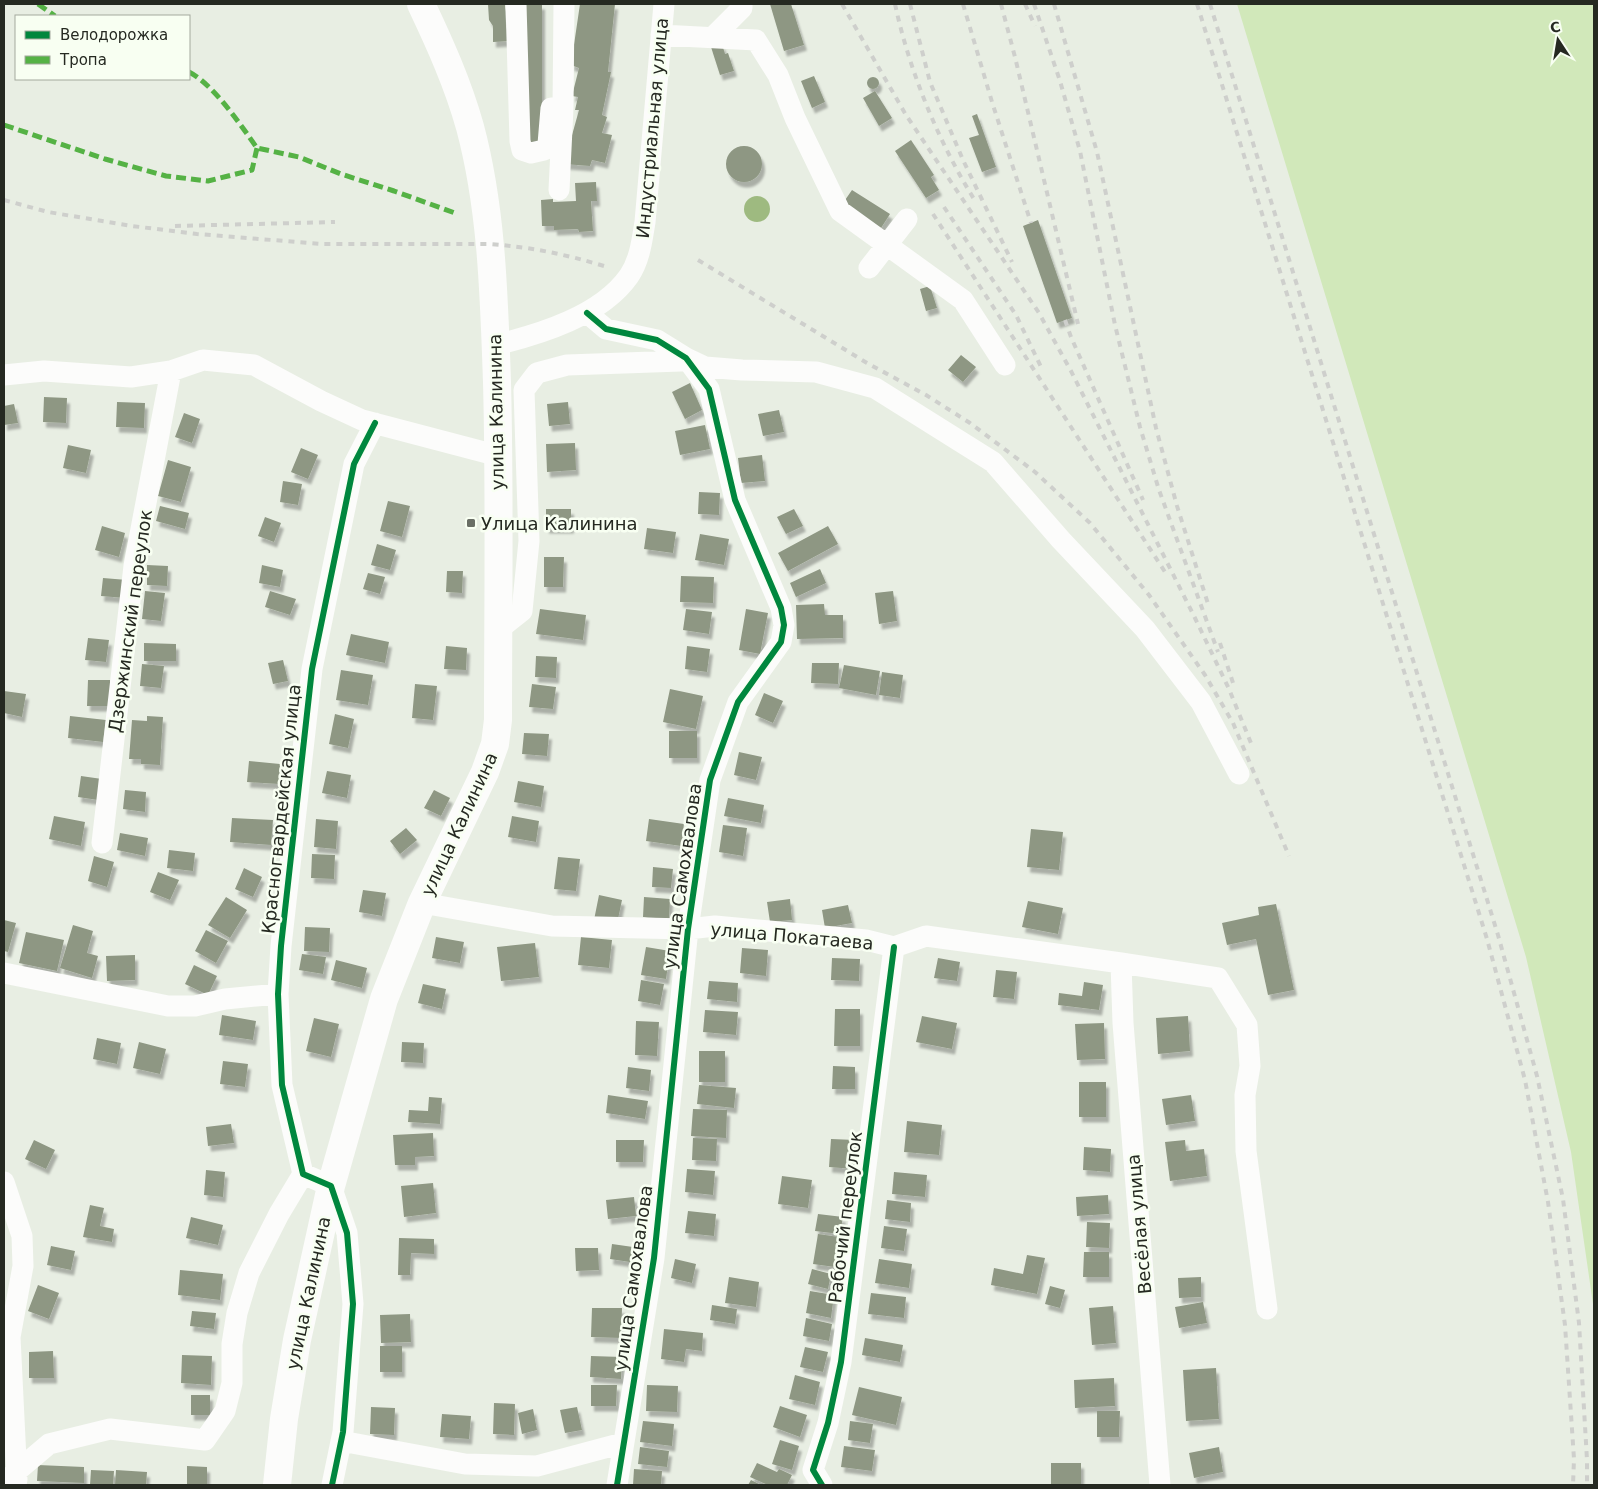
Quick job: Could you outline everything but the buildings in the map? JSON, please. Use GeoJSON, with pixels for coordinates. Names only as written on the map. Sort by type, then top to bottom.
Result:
{"type":"FeatureCollection","features":[{"type":"Feature","properties":{"kind":"main road","name":"улица Калинина"},"geometry":{"type":"LineString","coordinates":[[277,1485],[284,1419],[297,1340],[331,1186],[384,999],[422,904],[485,772],[495,744],[498,720],[499,456],[496,346],[490,244],[470,127],[448,61],[421,4]]}},
{"type":"Feature","properties":{"kind":"street"},"geometry":{"type":"LineString","coordinates":[[516,4],[520,141],[522,150],[531,152],[544,150],[548,144],[551,108],[563,108]]}},
{"type":"Feature","properties":{"kind":"street"},"geometry":{"type":"LineString","coordinates":[[559,190],[563,108],[564,4]]}},
{"type":"Feature","properties":{"kind":"street","name":"Индустриальная улица"},"geometry":{"type":"LineString","coordinates":[[496,346],[526,338],[587,313],[613,293],[629,275],[641,249],[645,222],[664,4]]}},
{"type":"Feature","properties":{"kind":"street"},"geometry":{"type":"LineString","coordinates":[[712,37],[743,5],[756,40],[778,76],[794,118],[840,211],[963,300],[1005,365]]}},
{"type":"Feature","properties":{"kind":"street"},"geometry":{"type":"LineString","coordinates":[[661,35],[756,40]]}},
{"type":"Feature","properties":{"kind":"street"},"geometry":{"type":"LineString","coordinates":[[869,268],[907,219]]}},
{"type":"Feature","properties":{"kind":"street","name":"улица Самохвалова"},"geometry":{"type":"LineString","coordinates":[[587,313],[606,329],[657,340],[686,358],[709,389],[735,500],[781,608],[784,625],[781,642],[738,702],[710,780],[688,929],[654,1258],[616,1485]]}},
{"type":"Feature","properties":{"kind":"street"},"geometry":{"type":"LineString","coordinates":[[498,630],[522,611],[529,541],[524,390],[537,373],[567,365],[681,361],[686,358],[705,367],[816,372],[875,388],[994,462],[1061,540],[1145,629],[1201,702],[1239,774]]}},
{"type":"Feature","properties":{"kind":"street"},"geometry":{"type":"LineString","coordinates":[[4,375],[44,371],[131,377],[171,371],[203,360],[254,365],[321,401],[362,420],[499,456]]}},
{"type":"Feature","properties":{"kind":"street","name":"Дзержинский переулок"},"geometry":{"type":"LineString","coordinates":[[102,843],[134,566],[171,371]]}},
{"type":"Feature","properties":{"kind":"street","name":"Красногвардейская улица"},"geometry":{"type":"LineString","coordinates":[[303,1174],[282,1086],[278,994],[281,946],[312,669],[354,464],[375,423]]}},
{"type":"Feature","properties":{"kind":"street","name":"улица Покатаева"},"geometry":{"type":"LineString","coordinates":[[422,904],[552,926],[688,929],[715,926],[866,940],[894,947],[926,936],[1218,978],[1247,1025],[1250,1066],[1245,1095],[1246,1151],[1267,1309]]}},
{"type":"Feature","properties":{"kind":"street","name":"Рабочий переулок"},"geometry":{"type":"LineString","coordinates":[[813,1480],[842,1362],[894,947]]}},
{"type":"Feature","properties":{"kind":"street","name":"Весёлая улица"},"geometry":{"type":"LineString","coordinates":[[1122,963],[1124,1023],[1160,1485]]}},
{"type":"Feature","properties":{"kind":"street"},"geometry":{"type":"LineString","coordinates":[[4,973],[168,1006],[195,1006],[225,999],[278,994]]}},
{"type":"Feature","properties":{"kind":"street"},"geometry":{"type":"LineString","coordinates":[[13,1479],[49,1444],[110,1429],[205,1440],[225,1411],[232,1383],[233,1337],[237,1313],[249,1273],[279,1214],[303,1174],[331,1186],[347,1233],[353,1304],[343,1432],[332,1485]]}},
{"type":"Feature","properties":{"kind":"street"},"geometry":{"type":"LineString","coordinates":[[4,1182],[22,1236],[24,1266],[10,1337],[13,1479]]}},
{"type":"Feature","properties":{"kind":"street"},"geometry":{"type":"LineString","coordinates":[[340,1441],[465,1464],[537,1466],[623,1443]]}},
{"type":"Feature","properties":{"kind":"shaded area"},"geometry":{"type":"Polygon","coordinates":[[[1237,4],[1594,4],[1594,1311],[1571,1152],[1526,957],[1237,4]]]}},
{"type":"Feature","properties":{"kind":"shaded area"},"geometry":{"type":"Polygon","coordinates":[[[757,196],[767,199],[770,209],[767,219],[757,222],[747,219],[744,209],[747,199],[757,196]]]}},
{"type":"Feature","properties":{"kind":"railway"},"geometry":{"type":"LineString","coordinates":[[842,4],[906,115],[1039,313],[1071,371],[1195,618],[1229,689],[1253,748]]}},
{"type":"Feature","properties":{"kind":"railway"},"geometry":{"type":"LineString","coordinates":[[895,4],[908,54],[926,104],[948,153],[974,199]]}},
{"type":"Feature","properties":{"kind":"railway"},"geometry":{"type":"LineString","coordinates":[[910,4],[930,82],[963,160],[1012,262]]}},
{"type":"Feature","properties":{"kind":"railway"},"geometry":{"type":"LineString","coordinates":[[963,4],[1031,223]]}},
{"type":"Feature","properties":{"kind":"railway"},"geometry":{"type":"LineString","coordinates":[[1001,4],[1078,324]]}},
{"type":"Feature","properties":{"kind":"railway"},"geometry":{"type":"LineString","coordinates":[[1025,4],[1035,26]]}},
{"type":"Feature","properties":{"kind":"railway"},"geometry":{"type":"LineString","coordinates":[[1034,4],[1060,81],[1080,151],[1115,325],[1140,427],[1159,490],[1218,652]]}},
{"type":"Feature","properties":{"kind":"railway"},"geometry":{"type":"LineString","coordinates":[[1054,4],[1097,152],[1156,428],[1177,506],[1209,607]]}},
{"type":"Feature","properties":{"kind":"railway"},"geometry":{"type":"LineString","coordinates":[[1197,4],[1487,939],[1525,1080],[1548,1202],[1565,1325],[1574,1459],[1573,1485]]}},
{"type":"Feature","properties":{"kind":"railway"},"geometry":{"type":"LineString","coordinates":[[1210,4],[1498,935],[1537,1076],[1563,1199],[1579,1323],[1587,1485]]}},
{"type":"Feature","properties":{"kind":"railway"},"geometry":{"type":"LineString","coordinates":[[4,200],[48,212],[132,226],[197,234],[322,244],[489,244],[547,252],[604,266]]}},
{"type":"Feature","properties":{"kind":"railway"},"geometry":{"type":"LineString","coordinates":[[944,207],[1016,315],[1042,369]]}},
{"type":"Feature","properties":{"kind":"railway"},"geometry":{"type":"LineString","coordinates":[[933,214],[1165,572]]}},
{"type":"Feature","properties":{"kind":"railway"},"geometry":{"type":"LineString","coordinates":[[175,226],[335,222]]}},
{"type":"Feature","properties":{"kind":"railway"},"geometry":{"type":"LineString","coordinates":[[698,260],[970,423],[1035,472],[1090,523],[1149,595],[1205,675],[1233,723],[1289,856]]}},
{"type":"Feature","properties":{"kind":"railway"},"geometry":{"type":"LineString","coordinates":[[1065,320],[1143,500]]}},
{"type":"Feature","properties":{"kind":"railway"},"geometry":{"type":"LineString","coordinates":[[1220,643],[1234,686]]}},
{"type":"Feature","properties":{"kind":"marked path"},"geometry":{"type":"LineString","coordinates":[[38,4],[54,15]]}},
{"type":"Feature","properties":{"kind":"marked path"},"geometry":{"type":"LineString","coordinates":[[190,73],[217,95],[257,148],[299,157],[341,174],[455,213]]}},
{"type":"Feature","properties":{"kind":"marked path"},"geometry":{"type":"LineString","coordinates":[[4,125],[105,159],[166,176],[208,181],[252,170],[257,148]]}},
{"type":"Feature","properties":{"kind":"cycle path"},"geometry":{"type":"LineString","coordinates":[[587,313],[606,329],[657,340],[686,358],[709,389],[735,500],[781,608],[784,625],[781,642],[738,702],[710,780],[688,929],[654,1258],[617,1485]]}},
{"type":"Feature","properties":{"kind":"cycle path"},"geometry":{"type":"LineString","coordinates":[[332,1485],[343,1432],[353,1304],[347,1233],[331,1186],[303,1174],[282,1085],[278,994],[281,946],[312,669],[354,464],[375,423]]}},
{"type":"Feature","properties":{"kind":"cycle path"},"geometry":{"type":"LineString","coordinates":[[822,1485],[813,1470],[828,1423],[841,1362],[894,947]]}},
{"type":"Feature","properties":{"kind":"place","name":"Улица Калинина"},"geometry":{"type":"Point","coordinates":[471,523]}}]}
